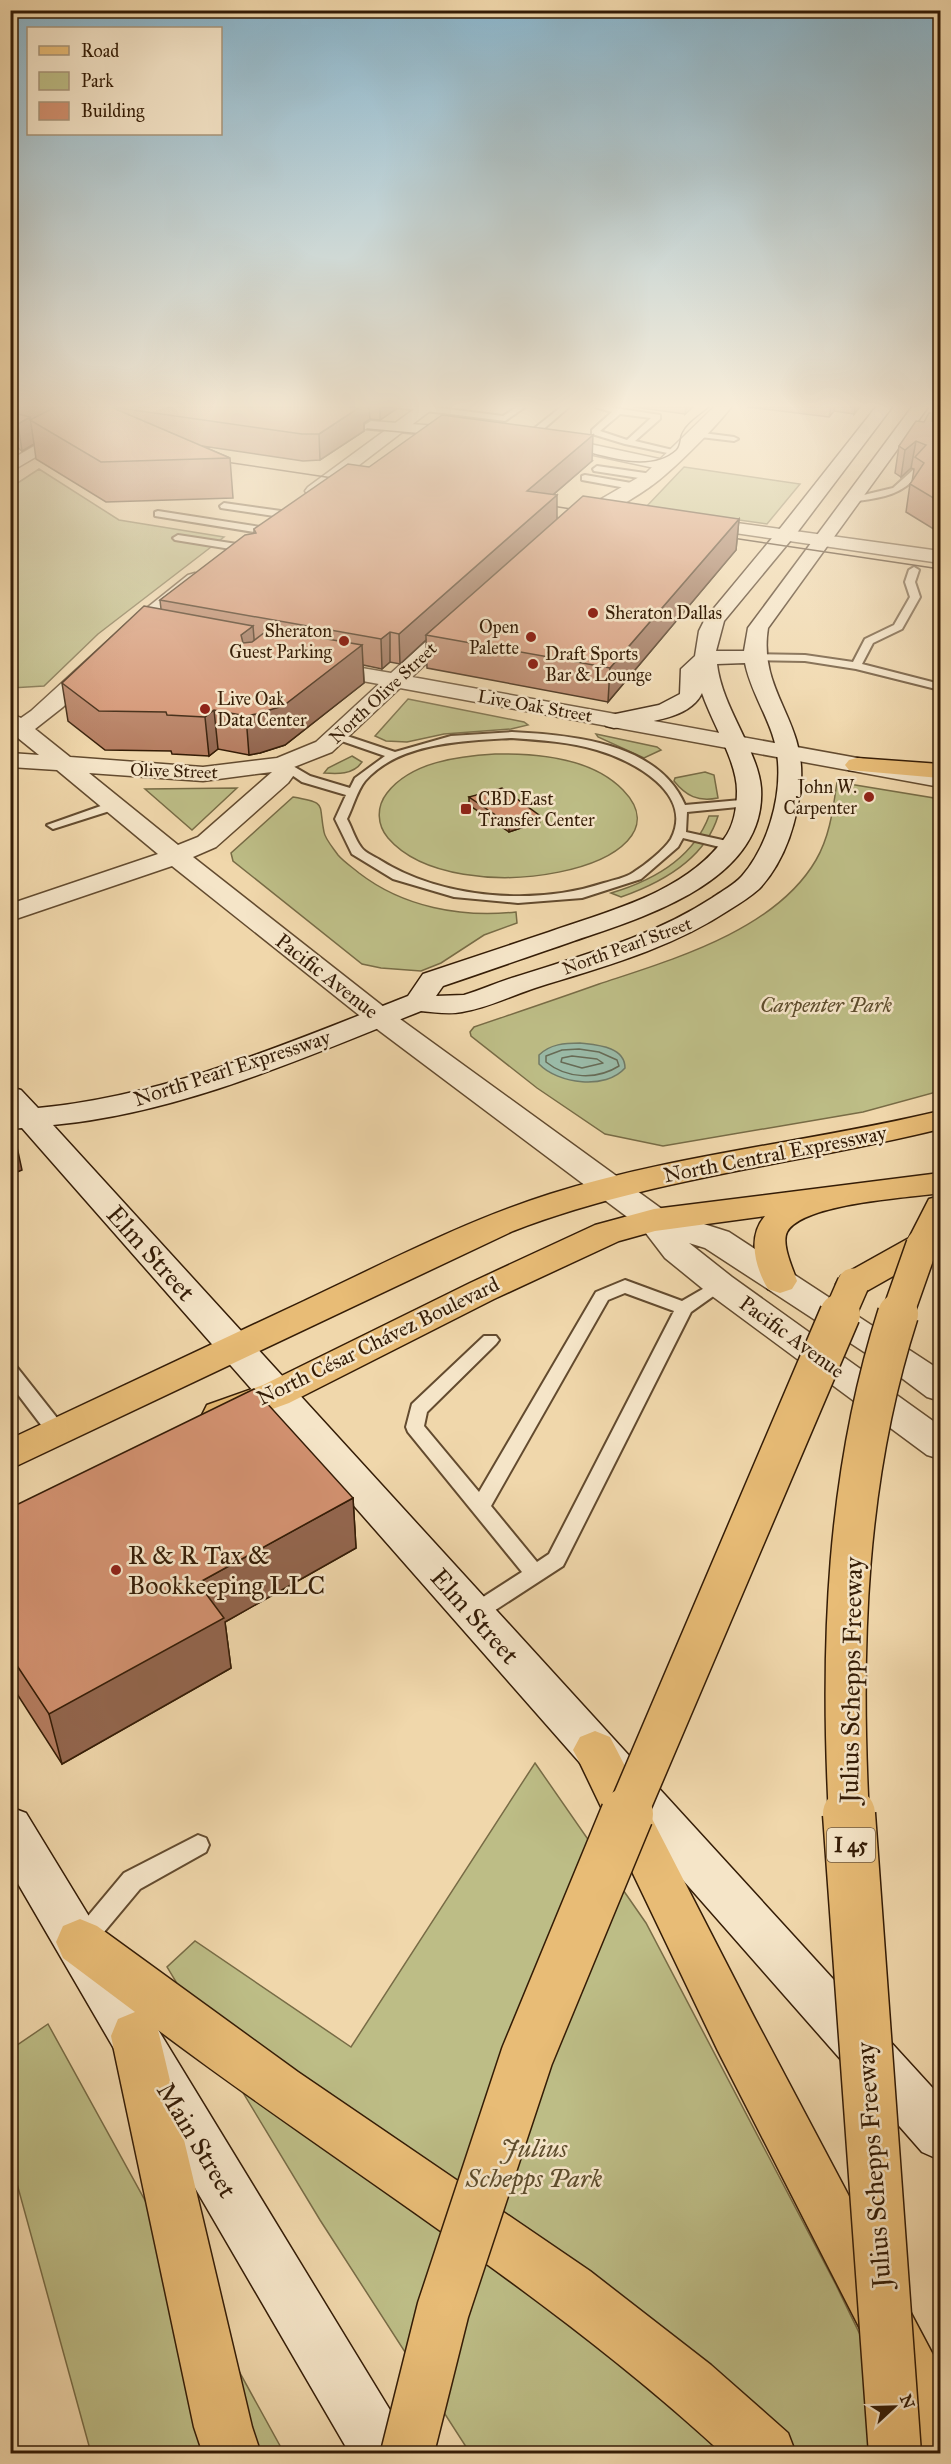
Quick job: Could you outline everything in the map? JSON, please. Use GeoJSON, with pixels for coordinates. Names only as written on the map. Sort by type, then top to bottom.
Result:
{"type":"FeatureCollection","features":[{"type":"Feature","properties":{"kind":"main road"},"geometry":{"type":"LineString","coordinates":[[857,765],[940,771]]}},
{"type":"Feature","properties":{"kind":"main road","name":"North Central Expressway"},"geometry":{"type":"LineString","coordinates":[[610,1188],[682,1171],[888,1133],[940,1120]]}},
{"type":"Feature","properties":{"kind":"main road"},"geometry":{"type":"LineString","coordinates":[[654,1220],[706,1183],[848,1158],[878,1147],[888,1133]]}},
{"type":"Feature","properties":{"kind":"main road","name":"North Central Expressway"},"geometry":{"type":"LineString","coordinates":[[654,1220],[940,1183]]}},
{"type":"Feature","properties":{"kind":"main road"},"geometry":{"type":"LineString","coordinates":[[10,1455],[478,1233],[526,1214],[610,1188]]}},
{"type":"Feature","properties":{"kind":"main road"},"geometry":{"type":"LineString","coordinates":[[780,1281],[768,1239],[771,1228],[778,1220],[819,1198]]}},
{"type":"Feature","properties":{"kind":"main road","name":"North César Chávez Boulevard"},"geometry":{"type":"LineString","coordinates":[[188,1431],[230,1410],[276,1394],[482,1291],[607,1233],[654,1220]]}},
{"type":"Feature","properties":{"kind":"main road"},"geometry":{"type":"LineString","coordinates":[[407,2454],[443,2310],[523,2067],[601,1873],[853,1284],[931,1226]]}},
{"type":"Feature","properties":{"kind":"main road","name":"Julius Schepps Freeway"},"geometry":{"type":"LineString","coordinates":[[895,2454],[852,1853],[847,1630],[854,1526],[868,1427],[896,1318],[931,1226]]}},
{"type":"Feature","properties":{"kind":"main road"},"geometry":{"type":"LineString","coordinates":[[595,1750],[736,2034],[940,2426]]}},
{"type":"Feature","properties":{"kind":"main road"},"geometry":{"type":"LineString","coordinates":[[80,1942],[280,2090],[571,2290],[691,2385],[767,2454]]}},
{"type":"Feature","properties":{"kind":"main road"},"geometry":{"type":"LineString","coordinates":[[136,2036],[223,2427],[232,2454]]}},
{"type":"Feature","properties":{"kind":"street"},"geometry":{"type":"LineString","coordinates":[[14,727],[130,631],[271,522]]}},
{"type":"Feature","properties":{"kind":"street"},"geometry":{"type":"LineString","coordinates":[[563,529],[571,522]]}},
{"type":"Feature","properties":{"kind":"street"},"geometry":{"type":"LineString","coordinates":[[691,522],[786,534],[816,547],[940,574]]}},
{"type":"Feature","properties":{"kind":"street","name":"North Pearl Street"},"geometry":{"type":"LineString","coordinates":[[418,1002],[433,980],[621,916],[666,896],[710,868],[732,846],[740,834],[748,802],[746,774],[709,683],[705,658],[708,631],[715,619],[795,522]]}},
{"type":"Feature","properties":{"kind":"street","name":"North Pearl Street"},"geometry":{"type":"LineString","coordinates":[[379,1017],[418,1002],[455,1005],[613,954],[672,932],[707,914],[749,884],[774,847],[788,797],[790,752],[786,732],[759,712],[760,682],[754,657],[754,642],[764,617],[834,522]]}},
{"type":"Feature","properties":{"kind":"street"},"geometry":{"type":"LineString","coordinates":[[771,550],[816,547],[940,557]]}},
{"type":"Feature","properties":{"kind":"street","name":"North Olive Street"},"geometry":{"type":"LineString","coordinates":[[282,764],[324,747],[472,611]]}},
{"type":"Feature","properties":{"kind":"street"},"geometry":{"type":"LineString","coordinates":[[130,631],[155,635]]}},
{"type":"Feature","properties":{"kind":"street"},"geometry":{"type":"LineString","coordinates":[[614,721],[673,707],[688,699],[691,695],[692,669],[705,658],[754,657]]}},
{"type":"Feature","properties":{"kind":"street","name":"Live Oak Street"},"geometry":{"type":"LineString","coordinates":[[305,664],[940,780]]}},
{"type":"Feature","properties":{"kind":"street"},"geometry":{"type":"LineString","coordinates":[[719,710],[759,712]]}},
{"type":"Feature","properties":{"kind":"street","name":"Pacific Avenue"},"geometry":{"type":"LineString","coordinates":[[14,727],[66,765],[176,856],[379,1017],[654,1220],[677,1250],[720,1285],[940,1445]]}},
{"type":"Feature","properties":{"kind":"street","name":"Olive Street"},"geometry":{"type":"LineString","coordinates":[[10,760],[203,774],[282,764]]}},
{"type":"Feature","properties":{"kind":"street"},"geometry":{"type":"LineString","coordinates":[[10,914],[176,856],[221,832],[280,778],[284,772],[282,764]]}},
{"type":"Feature","properties":{"kind":"street","name":"North Pearl Expressway"},"geometry":{"type":"LineString","coordinates":[[17,1112],[88,1111],[177,1090],[379,1017]]}},
{"type":"Feature","properties":{"kind":"street","name":"Elm Street"},"geometry":{"type":"LineString","coordinates":[[17,1112],[236,1347],[940,2134]]}},
{"type":"Feature","properties":{"kind":"street","name":"Pacific Avenue"},"geometry":{"type":"LineString","coordinates":[[654,1220],[717,1240],[900,1358],[940,1388]]}},
{"type":"Feature","properties":{"kind":"street","name":"Main Street"},"geometry":{"type":"LineString","coordinates":[[10,1827],[383,2454]]}},
{"type":"Feature","properties":{"kind":"lane"},"geometry":{"type":"LineString","coordinates":[[209,522],[260,530]]}},
{"type":"Feature","properties":{"kind":"lane"},"geometry":{"type":"LineString","coordinates":[[178,538],[225,558]]}},
{"type":"Feature","properties":{"kind":"lane"},"geometry":{"type":"LineString","coordinates":[[856,666],[869,641],[898,627],[915,597],[910,582],[914,570]]}},
{"type":"Feature","properties":{"kind":"lane"},"geometry":{"type":"LineString","coordinates":[[754,657],[805,658],[856,666],[940,687]]}},
{"type":"Feature","properties":{"kind":"lane"},"geometry":{"type":"LineString","coordinates":[[512,735],[574,741],[603,748],[650,770],[675,795],[681,809],[680,834],[669,851],[651,867],[626,880],[596,890],[561,897],[522,900],[483,899],[445,893],[411,883],[383,870],[361,855],[349,839],[343,823],[343,808],[349,792],[360,779],[396,756],[450,740],[512,735]]}},
{"type":"Feature","properties":{"kind":"lane"},"geometry":{"type":"LineString","coordinates":[[337,736],[396,756]]}},
{"type":"Feature","properties":{"kind":"lane"},"geometry":{"type":"LineString","coordinates":[[282,764],[306,779],[349,792]]}},
{"type":"Feature","properties":{"kind":"lane"},"geometry":{"type":"LineString","coordinates":[[681,809],[748,802]]}},
{"type":"Feature","properties":{"kind":"lane"},"geometry":{"type":"LineString","coordinates":[[53,825],[115,805]]}},
{"type":"Feature","properties":{"kind":"lane"},"geometry":{"type":"LineString","coordinates":[[680,834],[732,846]]}},
{"type":"Feature","properties":{"kind":"lane"},"geometry":{"type":"LineString","coordinates":[[473,1614],[556,1560],[684,1308],[720,1285]]}},
{"type":"Feature","properties":{"kind":"lane"},"geometry":{"type":"LineString","coordinates":[[480,1508],[602,1296],[625,1286],[684,1308]]}},
{"type":"Feature","properties":{"kind":"lane"},"geometry":{"type":"LineString","coordinates":[[490,1340],[418,1409],[415,1426],[535,1574]]}},
{"type":"Feature","properties":{"kind":"lane"},"geometry":{"type":"LineString","coordinates":[[10,1371],[58,1432]]}},
{"type":"Feature","properties":{"kind":"lane"},"geometry":{"type":"LineString","coordinates":[[80,1942],[132,1881],[198,1845]]}},
{"type":"Feature","properties":{"kind":"green space"},"geometry":{"type":"Polygon","coordinates":[[[10,522],[131,522],[224,537],[98,634],[44,686],[11,688],[10,522]]]}},
{"type":"Feature","properties":{"kind":"green space"},"geometry":{"type":"Polygon","coordinates":[[[408,699],[524,722],[528,725],[511,729],[444,734],[407,742],[386,741],[375,736],[408,699]]]}},
{"type":"Feature","properties":{"kind":"green space"},"geometry":{"type":"Polygon","coordinates":[[[596,734],[657,747],[661,750],[644,758],[596,734]]]}},
{"type":"Feature","properties":{"kind":"green space"},"geometry":{"type":"Polygon","coordinates":[[[495,754],[528,755],[563,760],[580,764],[610,779],[623,790],[637,817],[627,841],[599,860],[559,872],[512,877],[464,874],[420,861],[384,833],[379,816],[383,798],[409,774],[451,759],[495,754]]]}},
{"type":"Feature","properties":{"kind":"green space"},"geometry":{"type":"Polygon","coordinates":[[[352,756],[362,762],[354,769],[339,773],[324,773],[328,768],[352,756]]]}},
{"type":"Feature","properties":{"kind":"green space"},"geometry":{"type":"Polygon","coordinates":[[[705,772],[714,775],[718,798],[693,797],[683,791],[674,781],[675,778],[705,772]]]}},
{"type":"Feature","properties":{"kind":"green space","name":"Carpenter Park"},"geometry":{"type":"Polygon","coordinates":[[[837,782],[940,799],[940,1091],[863,1112],[663,1146],[605,1134],[537,1088],[471,1036],[470,1032],[474,1027],[658,964],[719,940],[775,906],[798,885],[821,851],[830,822],[837,782]]]}},
{"type":"Feature","properties":{"kind":"green space"},"geometry":{"type":"Polygon","coordinates":[[[237,788],[192,830],[145,789],[237,788]]]}},
{"type":"Feature","properties":{"kind":"green space"},"geometry":{"type":"Polygon","coordinates":[[[293,797],[317,803],[321,810],[325,835],[330,844],[343,860],[376,885],[433,908],[474,913],[516,912],[517,923],[484,935],[441,963],[421,971],[362,964],[233,861],[231,853],[293,797]]]}},
{"type":"Feature","properties":{"kind":"green space"},"geometry":{"type":"Polygon","coordinates":[[[709,816],[718,816],[712,831],[703,845],[680,867],[666,877],[621,897],[611,893],[641,882],[682,856],[702,831],[709,816]]]}},
{"type":"Feature","properties":{"kind":"green space","name":"Julius Schepps Park"},"geometry":{"type":"Polygon","coordinates":[[[535,1763],[646,1923],[836,2285],[881,2378],[876,2453],[470,2453],[320,2220],[167,1967],[195,1941],[351,2047],[535,1763]]]}},
{"type":"Feature","properties":{"kind":"green space"},"geometry":{"type":"Polygon","coordinates":[[[48,2024],[284,2453],[91,2453],[11,2162],[10,2050],[48,2024]]]}},
{"type":"Feature","properties":{"kind":"water"},"geometry":{"type":"Polygon","coordinates":[[[580,1043],[615,1051],[624,1061],[625,1068],[617,1075],[606,1079],[582,1082],[558,1076],[539,1064],[539,1055],[548,1048],[580,1043]]]}},
{"type":"Feature","properties":{"kind":"building"},"geometry":{"type":"Polygon","coordinates":[[[264,522],[526,522],[399,634],[390,632],[381,639],[160,600],[245,535],[256,533],[254,529],[264,522]]]}},
{"type":"Feature","properties":{"kind":"building","name":"Sheraton Dallas"},"geometry":{"type":"Polygon","coordinates":[[[554,522],[736,522],[610,668],[426,635],[554,522]]]}},
{"type":"Feature","properties":{"kind":"building"},"geometry":{"type":"Polygon","coordinates":[[[144,606],[253,626],[241,635],[243,643],[252,642],[269,629],[362,645],[283,706],[256,714],[246,716],[214,710],[205,717],[167,715],[166,712],[99,711],[62,683],[144,606]]]}},
{"type":"Feature","properties":{"kind":"building"},"geometry":{"type":"Polygon","coordinates":[[[502,788],[539,815],[509,824],[469,797],[502,788]]]}},
{"type":"Feature","properties":{"kind":"building"},"geometry":{"type":"Polygon","coordinates":[[[10,1138],[17,1147],[10,1149],[10,1138]]]}},
{"type":"Feature","properties":{"kind":"building"},"geometry":{"type":"Polygon","coordinates":[[[254,1389],[353,1498],[198,1583],[224,1618],[49,1714],[10,1655],[10,1508],[254,1389]]]}},
{"type":"Feature","properties":{"kind":"tram line"},"geometry":{"type":"LineString","coordinates":[[719,536],[940,569]]}},
{"type":"Feature","properties":{"kind":"place","name":"Sheraton Dallas"},"geometry":{"type":"Point","coordinates":[593,613]}},
{"type":"Feature","properties":{"kind":"place","name":"Open Palette"},"geometry":{"type":"Point","coordinates":[531,637]}},
{"type":"Feature","properties":{"kind":"place","name":"Sheraton Guest Parking"},"geometry":{"type":"Point","coordinates":[344,641]}},
{"type":"Feature","properties":{"kind":"place","name":"Draft Sports Bar & Lounge"},"geometry":{"type":"Point","coordinates":[533,664]}},
{"type":"Feature","properties":{"kind":"place","name":"Live Oak Data Center"},"geometry":{"type":"Point","coordinates":[205,709]}},
{"type":"Feature","properties":{"kind":"place","name":"John W. Carpenter"},"geometry":{"type":"Point","coordinates":[869,797]}},
{"type":"Feature","properties":{"kind":"place","name":"CBD East Transfer Center"},"geometry":{"type":"Point","coordinates":[466,809]}},
{"type":"Feature","properties":{"kind":"place","name":"R & R Tax & Bookkeeping LLC"},"geometry":{"type":"Point","coordinates":[116,1570]}}]}
